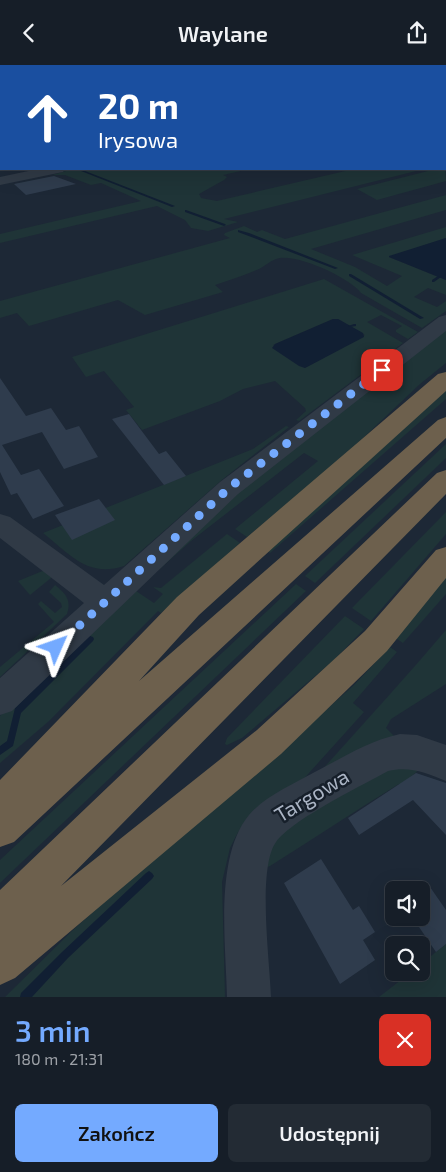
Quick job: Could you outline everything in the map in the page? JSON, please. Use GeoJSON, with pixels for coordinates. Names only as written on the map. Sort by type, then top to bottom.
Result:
{"type":"FeatureCollection","features":[{"type":"Feature","properties":{"kind":"highway"},"geometry":{"type":"LineString","coordinates":[[0,807],[188,606],[446,379]]}},
{"type":"Feature","properties":{"kind":"highway"},"geometry":{"type":"LineString","coordinates":[[0,828],[446,425]]}},
{"type":"Feature","properties":{"kind":"highway"},"geometry":{"type":"LineString","coordinates":[[0,919],[446,479]]}},
{"type":"Feature","properties":{"kind":"highway"},"geometry":{"type":"LineString","coordinates":[[0,963],[269,742],[376,641],[446,558]]}},
{"type":"Feature","properties":{"kind":"street"},"geometry":{"type":"LineString","coordinates":[[0,181],[53,170]]}},
{"type":"Feature","properties":{"kind":"street"},"geometry":{"type":"LineString","coordinates":[[0,700],[229,488],[446,321]]}},
{"type":"Feature","properties":{"kind":"street"},"geometry":{"type":"LineString","coordinates":[[0,524],[105,601]]}},
{"type":"Feature","properties":{"kind":"street","name":"Targowa"},"geometry":{"type":"LineString","coordinates":[[249,997],[244,880],[254,842],[263,828],[278,814],[382,755],[400,751],[417,752],[446,763]]}},
{"type":"Feature","properties":{"kind":"green space"},"geometry":{"type":"Polygon","coordinates":[[[70,170],[245,170],[223,175],[227,177],[224,180],[199,194],[201,198],[217,201],[350,170],[420,170],[224,219],[238,222],[208,231],[191,228],[185,220],[157,206],[0,243],[0,234],[141,201],[101,183],[91,185],[65,175],[52,175],[70,170]]]}},
{"type":"Feature","properties":{"kind":"green space"},"geometry":{"type":"Polygon","coordinates":[[[432,170],[445,170],[446,181],[377,200],[357,189],[432,170]]]}},
{"type":"Feature","properties":{"kind":"green space"},"geometry":{"type":"Polygon","coordinates":[[[446,195],[446,210],[311,249],[355,267],[387,286],[402,276],[352,255],[446,227],[446,238],[389,257],[446,280],[446,295],[428,288],[414,297],[437,307],[446,301],[446,311],[422,328],[361,293],[346,280],[322,268],[296,259],[285,258],[276,259],[259,269],[215,285],[223,292],[145,315],[118,300],[29,326],[17,313],[0,318],[0,301],[230,238],[224,235],[225,233],[244,226],[257,232],[262,230],[285,239],[446,195]]]}},
{"type":"Feature","properties":{"kind":"green space"},"geometry":{"type":"Polygon","coordinates":[[[324,279],[418,332],[408,339],[396,332],[402,326],[381,315],[367,322],[403,343],[299,421],[296,420],[306,411],[305,408],[275,381],[243,389],[220,401],[142,430],[126,410],[134,407],[104,371],[86,377],[72,357],[324,279]],[[333,319],[273,345],[305,368],[365,335],[338,319],[333,319]]]}},
{"type":"Feature","properties":{"kind":"green space"},"geometry":{"type":"Polygon","coordinates":[[[446,329],[446,363],[420,384],[344,456],[247,537],[235,529],[318,461],[304,453],[191,541],[155,573],[230,497],[446,329]]]}},
{"type":"Feature","properties":{"kind":"green space"},"geometry":{"type":"Polygon","coordinates":[[[446,390],[446,399],[270,553],[262,547],[446,390]]]}},
{"type":"Feature","properties":{"kind":"green space"},"geometry":{"type":"Polygon","coordinates":[[[286,426],[289,427],[223,479],[124,566],[100,569],[89,566],[71,556],[43,533],[253,449],[286,426]]]}},
{"type":"Feature","properties":{"kind":"green space"},"geometry":{"type":"Polygon","coordinates":[[[446,444],[446,458],[315,583],[305,576],[446,444]]]}},
{"type":"Feature","properties":{"kind":"green space"},"geometry":{"type":"Polygon","coordinates":[[[446,512],[446,534],[371,621],[352,608],[446,512]]]}},
{"type":"Feature","properties":{"kind":"green space"},"geometry":{"type":"Polygon","coordinates":[[[227,534],[240,543],[161,613],[158,611],[49,721],[0,763],[0,716],[37,679],[136,591],[154,603],[163,594],[153,587],[161,588],[227,534]]]}},
{"type":"Feature","properties":{"kind":"green space"},"geometry":{"type":"Polygon","coordinates":[[[45,570],[52,575],[51,578],[30,595],[18,581],[45,570]]]}},
{"type":"Feature","properties":{"kind":"green space"},"geometry":{"type":"Polygon","coordinates":[[[446,572],[446,594],[403,643],[391,635],[446,572]]]}},
{"type":"Feature","properties":{"kind":"green space"},"geometry":{"type":"Polygon","coordinates":[[[296,584],[306,591],[0,883],[0,860],[296,584]]]}},
{"type":"Feature","properties":{"kind":"green space"},"geometry":{"type":"Polygon","coordinates":[[[55,585],[67,597],[69,605],[67,614],[0,677],[0,667],[54,622],[38,604],[41,601],[55,613],[62,607],[61,603],[49,592],[55,585]]]}},
{"type":"Feature","properties":{"kind":"green space"},"geometry":{"type":"Polygon","coordinates":[[[345,616],[364,629],[334,660],[242,738],[227,745],[225,744],[227,738],[345,616]]]}},
{"type":"Feature","properties":{"kind":"green space"},"geometry":{"type":"Polygon","coordinates":[[[446,630],[446,684],[391,719],[386,728],[394,736],[314,779],[397,686],[446,630]]]}},
{"type":"Feature","properties":{"kind":"green space"},"geometry":{"type":"Polygon","coordinates":[[[390,647],[397,652],[353,703],[364,712],[300,783],[249,816],[230,848],[222,882],[225,997],[5,997],[74,929],[267,757],[354,685],[390,647]]]}},
{"type":"Feature","properties":{"kind":"green space"},"geometry":{"type":"Polygon","coordinates":[[[426,763],[401,786],[399,784],[270,866],[257,871],[269,837],[382,764],[426,763]]]}},
{"type":"Feature","properties":{"kind":"green space"},"geometry":{"type":"Polygon","coordinates":[[[446,944],[446,997],[379,997],[400,981],[430,981],[430,957],[446,944]]]}},
{"type":"Feature","properties":{"kind":"water"},"geometry":{"type":"Polygon","coordinates":[[[446,238],[446,280],[389,257],[389,256],[446,238]]]}},
{"type":"Feature","properties":{"kind":"water"},"geometry":{"type":"Polygon","coordinates":[[[333,319],[338,319],[363,333],[364,337],[305,368],[272,348],[275,344],[333,319]]]}},
{"type":"Feature","properties":{"kind":"building"},"geometry":{"type":"Polygon","coordinates":[[[54,176],[76,184],[26,195],[14,184],[54,176]]]}},
{"type":"Feature","properties":{"kind":"building"},"geometry":{"type":"Polygon","coordinates":[[[0,378],[26,416],[51,408],[66,430],[79,426],[98,457],[64,469],[42,432],[2,445],[21,475],[39,469],[64,506],[33,519],[17,493],[11,495],[0,472],[0,378]]]}},
{"type":"Feature","properties":{"kind":"building"},"geometry":{"type":"Polygon","coordinates":[[[129,414],[159,454],[166,451],[186,476],[164,485],[112,419],[129,414]]]}},
{"type":"Feature","properties":{"kind":"building"},"geometry":{"type":"Polygon","coordinates":[[[99,499],[115,520],[72,540],[55,515],[99,499]]]}},
{"type":"Feature","properties":{"kind":"building"},"geometry":{"type":"Polygon","coordinates":[[[416,773],[446,783],[446,835],[413,800],[359,835],[348,818],[416,773]]]}},
{"type":"Feature","properties":{"kind":"building"},"geometry":{"type":"Polygon","coordinates":[[[321,859],[353,910],[359,906],[375,932],[363,940],[375,960],[340,984],[284,883],[321,859]]]}},
{"type":"Feature","properties":{"kind":"building"},"geometry":{"type":"Polygon","coordinates":[[[430,887],[446,910],[446,944],[436,952],[430,943],[430,936],[425,936],[419,927],[430,926],[430,887]]]}},
{"type":"Feature","properties":{"kind":"waterway"},"geometry":{"type":"LineString","coordinates":[[81,170],[173,206]]}},
{"type":"Feature","properties":{"kind":"waterway"},"geometry":{"type":"LineString","coordinates":[[186,211],[214,222]]}},
{"type":"Feature","properties":{"kind":"waterway"},"geometry":{"type":"LineString","coordinates":[[215,222],[224,225]]}},
{"type":"Feature","properties":{"kind":"waterway"},"geometry":{"type":"LineString","coordinates":[[239,231],[336,268]]}},
{"type":"Feature","properties":{"kind":"waterway"},"geometry":{"type":"LineString","coordinates":[[350,275],[422,318]]}},
{"type":"Feature","properties":{"kind":"waterway"},"geometry":{"type":"LineString","coordinates":[[433,281],[439,277]]}},
{"type":"Feature","properties":{"kind":"waterway"},"geometry":{"type":"LineString","coordinates":[[350,326],[354,325]]}},
{"type":"Feature","properties":{"kind":"waterway"},"geometry":{"type":"LineString","coordinates":[[0,751],[10,743],[18,711],[90,639]]}},
{"type":"Feature","properties":{"kind":"waterway"},"geometry":{"type":"LineString","coordinates":[[25,997],[65,955],[149,876]]}},
{"type":"Feature","properties":{"kind":"route"},"geometry":{"type":"LineString","coordinates":[[56,647],[229,488],[382,370]]}}]}
